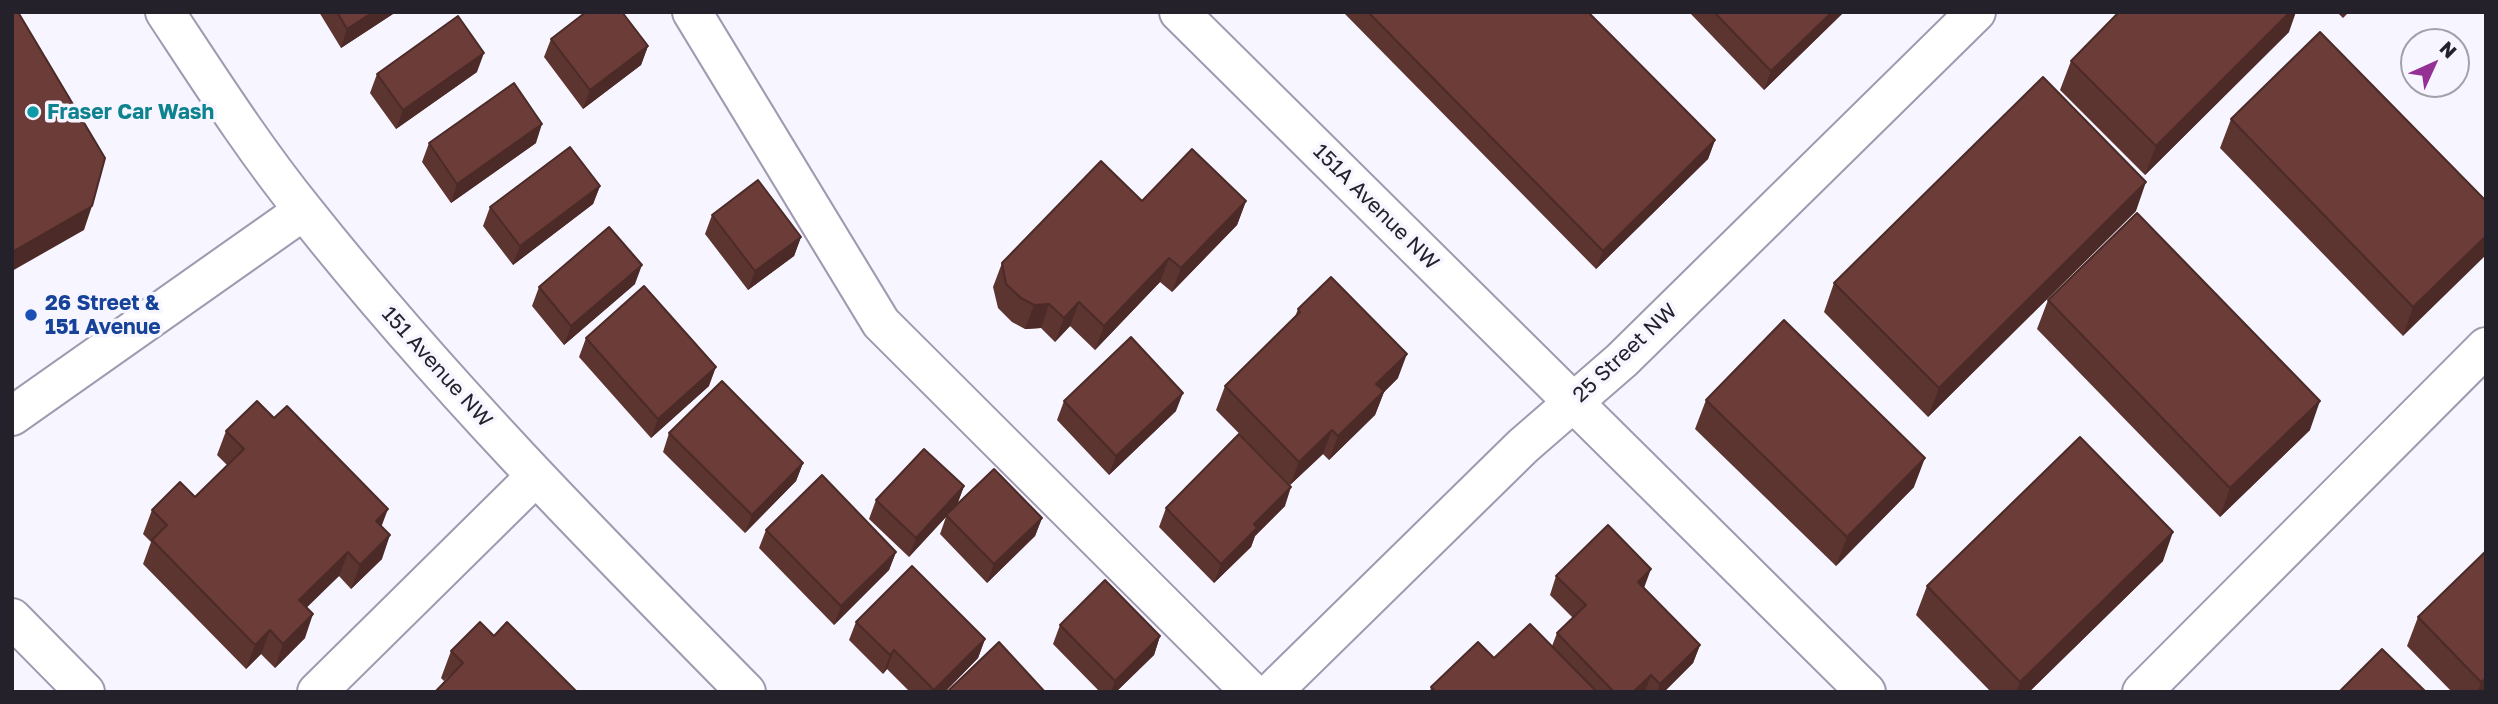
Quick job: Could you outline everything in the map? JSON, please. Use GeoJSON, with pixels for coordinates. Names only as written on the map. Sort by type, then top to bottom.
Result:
{"type":"FeatureCollection","features":[{"type":"Feature","properties":{"kind":"street","name":"151 Avenue NW"},"geometry":{"type":"LineString","coordinates":[[165,12],[248,136],[303,211],[454,389],[746,692]]}},
{"type":"Feature","properties":{"kind":"street"},"geometry":{"type":"LineString","coordinates":[[692,12],[881,323],[1251,692]]}},
{"type":"Feature","properties":{"kind":"street","name":"151A Avenue NW"},"geometry":{"type":"LineString","coordinates":[[1179,12],[1866,692]]}},
{"type":"Feature","properties":{"kind":"street","name":"25 Street NW"},"geometry":{"type":"LineString","coordinates":[[1272,692],[1523,446],[1622,360],[1976,12]]}},
{"type":"Feature","properties":{"kind":"street"},"geometry":{"type":"LineString","coordinates":[[12,416],[303,211]]}},
{"type":"Feature","properties":{"kind":"street"},"geometry":{"type":"LineString","coordinates":[[2142,692],[2486,347]]}},
{"type":"Feature","properties":{"kind":"street"},"geometry":{"type":"LineString","coordinates":[[317,692],[536,476]]}},
{"type":"Feature","properties":{"kind":"street"},"geometry":{"type":"LineString","coordinates":[[12,618],[85,692]]}},
{"type":"Feature","properties":{"kind":"building","name":"Fraser Car Wash"},"geometry":{"type":"Polygon","coordinates":[[[12,12],[18,12],[105,158],[92,206],[12,252],[12,12]]]}},
{"type":"Feature","properties":{"kind":"building"},"geometry":{"type":"Polygon","coordinates":[[[337,12],[373,12],[347,29],[337,12]]]}},
{"type":"Feature","properties":{"kind":"building"},"geometry":{"type":"Polygon","coordinates":[[[586,12],[622,12],[648,46],[590,90],[551,39],[586,12]]]}},
{"type":"Feature","properties":{"kind":"building"},"geometry":{"type":"Polygon","coordinates":[[[1368,12],[1588,12],[1715,140],[1603,251],[1368,12]]]}},
{"type":"Feature","properties":{"kind":"building"},"geometry":{"type":"Polygon","coordinates":[[[1714,12],[1832,12],[1771,71],[1714,12]]]}},
{"type":"Feature","properties":{"kind":"building"},"geometry":{"type":"Polygon","coordinates":[[[2119,12],[2290,12],[2156,146],[2071,61],[2119,12]]]}},
{"type":"Feature","properties":{"kind":"building"},"geometry":{"type":"Polygon","coordinates":[[[458,16],[484,53],[403,110],[377,74],[458,16]]]}},
{"type":"Feature","properties":{"kind":"building"},"geometry":{"type":"Polygon","coordinates":[[[2320,32],[2486,201],[2486,236],[2413,307],[2231,119],[2320,32]]]}},
{"type":"Feature","properties":{"kind":"building"},"geometry":{"type":"Polygon","coordinates":[[[2043,77],[2146,182],[1939,388],[1834,283],[2043,77]]]}},
{"type":"Feature","properties":{"kind":"building"},"geometry":{"type":"Polygon","coordinates":[[[514,83],[542,124],[457,184],[429,143],[514,83]]]}},
{"type":"Feature","properties":{"kind":"building"},"geometry":{"type":"Polygon","coordinates":[[[570,147],[600,186],[520,246],[490,207],[570,147]]]}},
{"type":"Feature","properties":{"kind":"building"},"geometry":{"type":"Polygon","coordinates":[[[1192,149],[1246,201],[1181,268],[1169,258],[1104,326],[1079,302],[1064,318],[1049,304],[1034,305],[1021,298],[1006,284],[1002,263],[1101,161],[1142,201],[1192,149]]]}},
{"type":"Feature","properties":{"kind":"building"},"geometry":{"type":"Polygon","coordinates":[[[758,180],[801,237],[755,271],[712,215],[758,180]]]}},
{"type":"Feature","properties":{"kind":"building"},"geometry":{"type":"Polygon","coordinates":[[[2137,213],[2320,401],[2230,488],[2048,300],[2137,213]]]}},
{"type":"Feature","properties":{"kind":"building"},"geometry":{"type":"Polygon","coordinates":[[[609,227],[642,265],[571,326],[539,287],[609,227]]]}},
{"type":"Feature","properties":{"kind":"building"},"geometry":{"type":"Polygon","coordinates":[[[1331,277],[1407,354],[1376,384],[1384,391],[1338,436],[1332,430],[1299,462],[1225,386],[1300,312],[1298,309],[1331,277]]]}},
{"type":"Feature","properties":{"kind":"building"},"geometry":{"type":"Polygon","coordinates":[[[644,286],[716,367],[658,419],[586,338],[644,286]]]}},
{"type":"Feature","properties":{"kind":"building"},"geometry":{"type":"Polygon","coordinates":[[[1784,320],[1925,458],[1847,537],[1706,400],[1784,320]]]}},
{"type":"Feature","properties":{"kind":"building"},"geometry":{"type":"Polygon","coordinates":[[[1131,337],[1183,393],[1116,456],[1064,401],[1131,337]]]}},
{"type":"Feature","properties":{"kind":"building"},"geometry":{"type":"Polygon","coordinates":[[[722,381],[803,463],[752,515],[669,433],[722,381]]]}},
{"type":"Feature","properties":{"kind":"building"},"geometry":{"type":"Polygon","coordinates":[[[257,401],[274,418],[287,406],[388,509],[376,521],[390,535],[360,565],[348,552],[299,600],[313,614],[283,644],[270,630],[255,645],[152,540],[167,525],[152,510],[180,482],[195,497],[244,449],[226,431],[257,401]]]}},
{"type":"Feature","properties":{"kind":"building"},"geometry":{"type":"Polygon","coordinates":[[[1239,434],[1291,487],[1254,524],[1257,528],[1221,564],[1166,508],[1239,434]]]}},
{"type":"Feature","properties":{"kind":"building"},"geometry":{"type":"Polygon","coordinates":[[[2080,437],[2173,532],[2020,682],[1927,586],[2080,437]]]}},
{"type":"Feature","properties":{"kind":"building"},"geometry":{"type":"Polygon","coordinates":[[[924,449],[964,486],[916,538],[876,500],[924,449]]]}},
{"type":"Feature","properties":{"kind":"building"},"geometry":{"type":"Polygon","coordinates":[[[994,469],[1042,518],[994,564],[946,515],[994,469]]]}},
{"type":"Feature","properties":{"kind":"building"},"geometry":{"type":"Polygon","coordinates":[[[822,475],[896,552],[841,606],[766,530],[822,475]]]}},
{"type":"Feature","properties":{"kind":"building"},"geometry":{"type":"Polygon","coordinates":[[[1608,525],[1651,569],[1638,582],[1700,645],[1660,684],[1651,675],[1633,692],[1614,692],[1557,633],[1586,605],[1556,576],[1608,525]]]}},
{"type":"Feature","properties":{"kind":"building"},"geometry":{"type":"Polygon","coordinates":[[[2486,551],[2486,678],[2481,682],[2418,617],[2486,551]]]}},
{"type":"Feature","properties":{"kind":"building"},"geometry":{"type":"Polygon","coordinates":[[[912,566],[985,639],[934,690],[894,650],[890,655],[856,622],[912,566]]]}},
{"type":"Feature","properties":{"kind":"building"},"geometry":{"type":"Polygon","coordinates":[[[1105,580],[1160,636],[1115,681],[1060,625],[1105,580]]]}},
{"type":"Feature","properties":{"kind":"building"},"geometry":{"type":"Polygon","coordinates":[[[480,622],[494,636],[507,622],[577,692],[435,692],[463,663],[451,651],[480,622]]]}},
{"type":"Feature","properties":{"kind":"building"},"geometry":{"type":"Polygon","coordinates":[[[1530,624],[1597,692],[1436,692],[1431,687],[1478,642],[1494,658],[1530,624]]]}},
{"type":"Feature","properties":{"kind":"building"},"geometry":{"type":"Polygon","coordinates":[[[999,642],[1045,692],[947,692],[999,642]]]}},
{"type":"Feature","properties":{"kind":"building"},"geometry":{"type":"Polygon","coordinates":[[[2382,649],[2426,692],[2339,692],[2382,649]]]}},
{"type":"Feature","properties":{"kind":"place","name":"Fraser Car Wash"},"geometry":{"type":"Point","coordinates":[33,112]}},
{"type":"Feature","properties":{"kind":"place","name":"26 Street & 151 Avenue"},"geometry":{"type":"Point","coordinates":[31,315]}}]}
